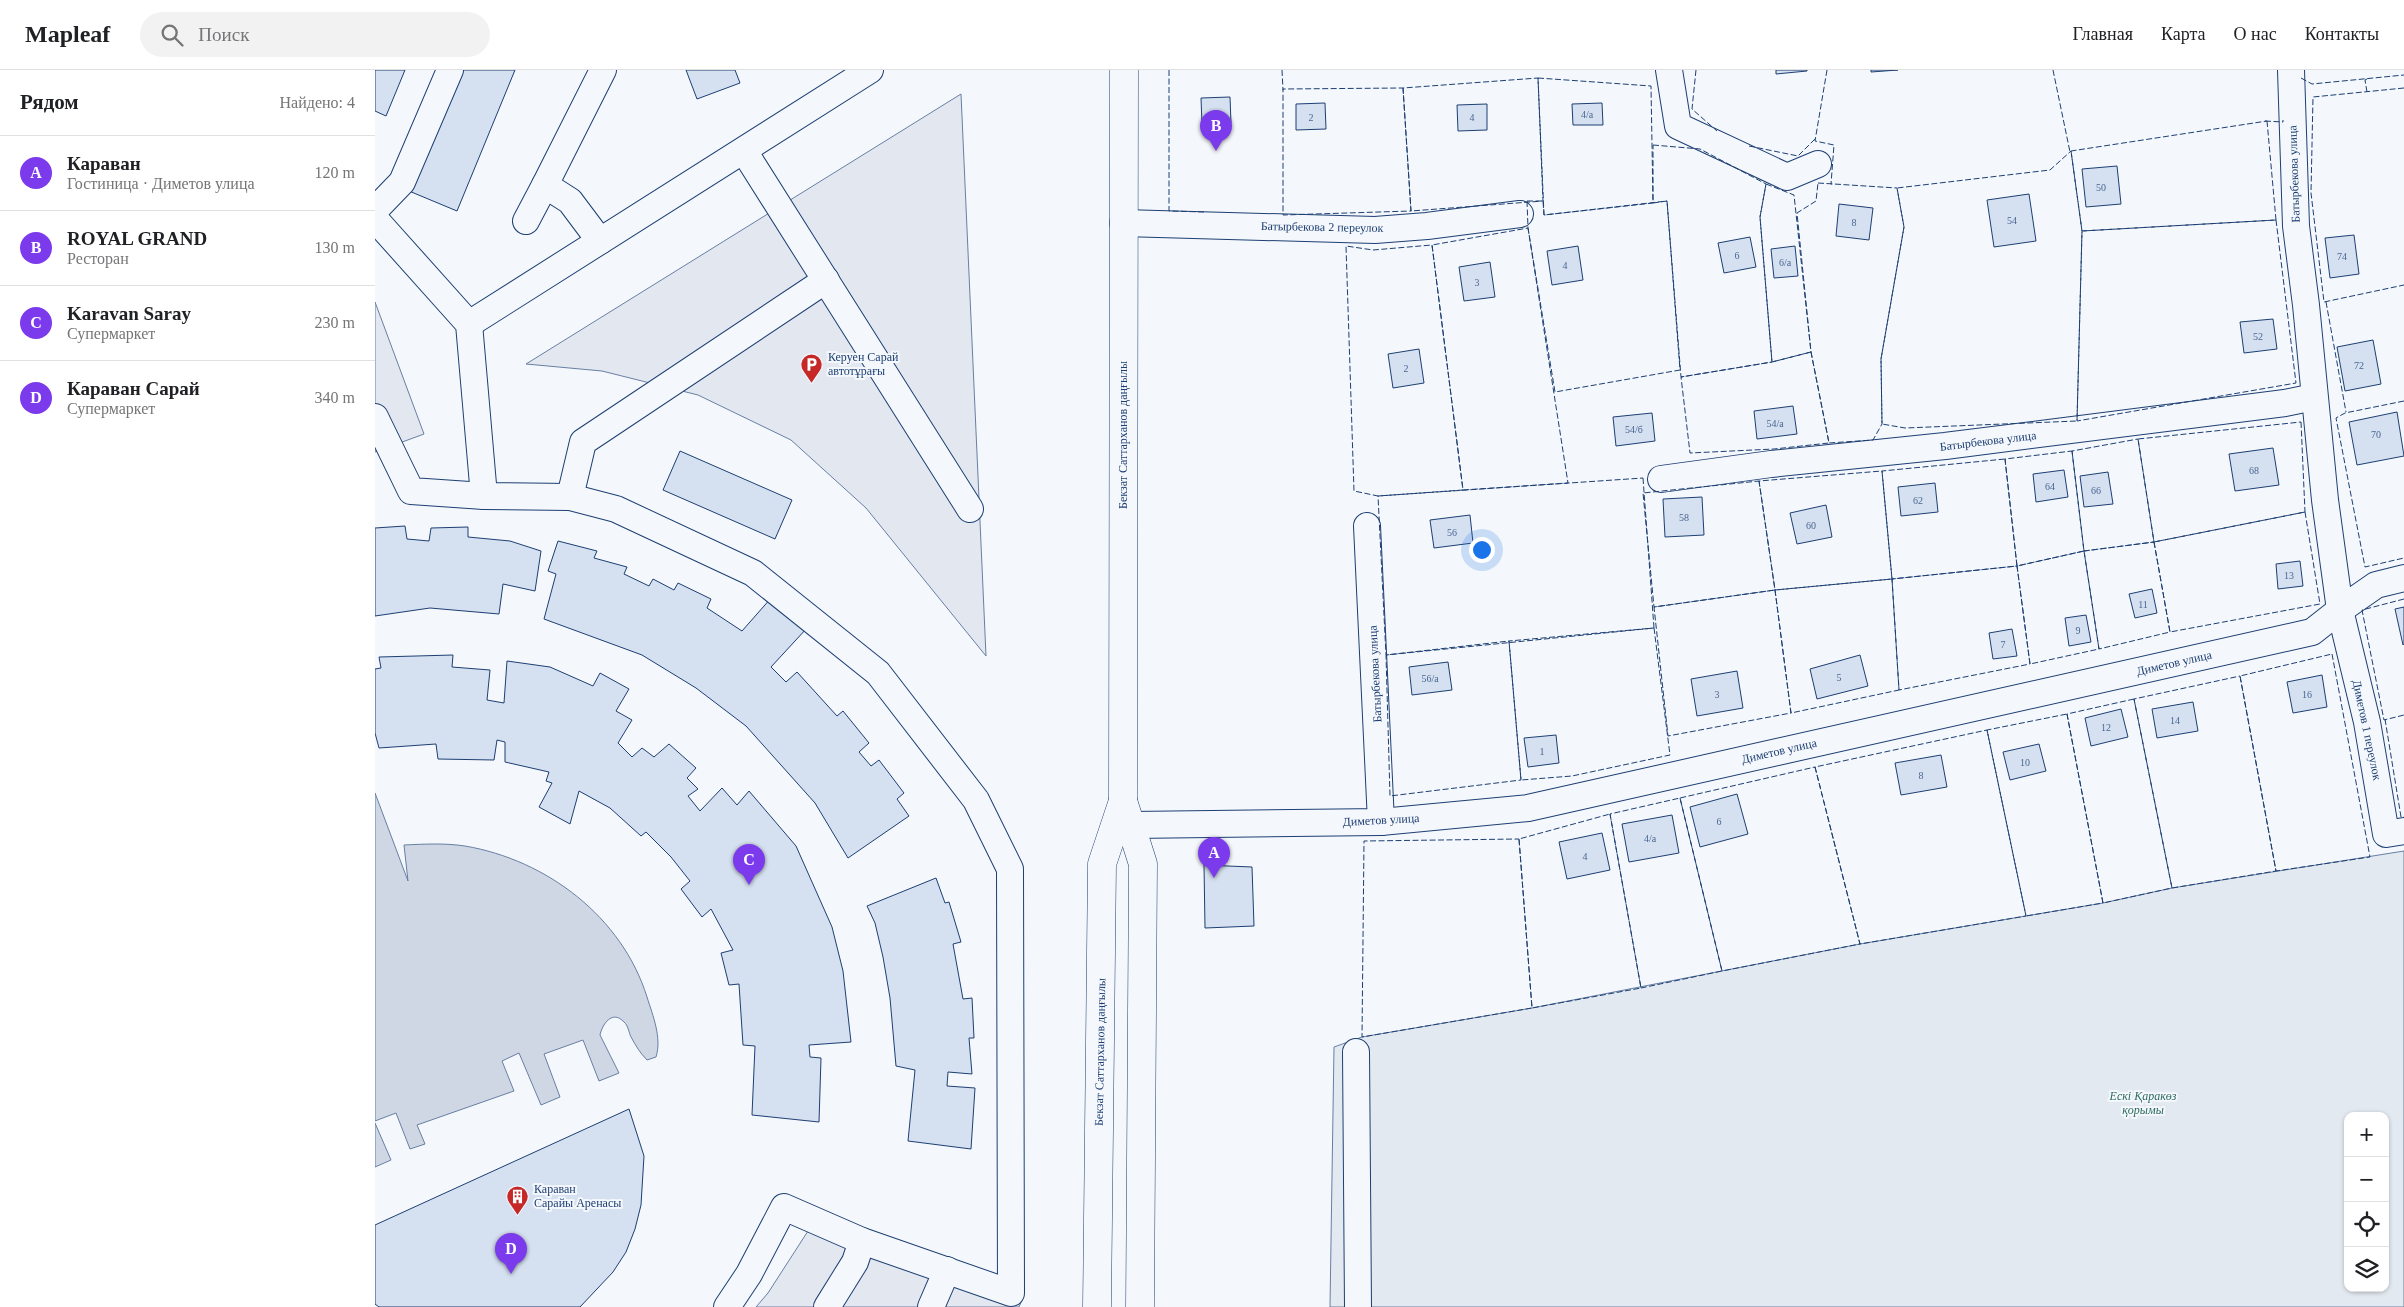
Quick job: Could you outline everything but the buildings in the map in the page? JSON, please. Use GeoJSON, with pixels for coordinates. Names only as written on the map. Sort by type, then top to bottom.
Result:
{"type":"FeatureCollection","features":[{"type":"Feature","properties":{"kind":"main road","name":"Бекзат Саттарханов даңғылы"},"geometry":{"type":"LineString","coordinates":[[1124,70],[1123,223],[1127,813],[1143,864],[1140,1307]]}},
{"type":"Feature","properties":{"kind":"main road","name":"Бекзат Саттарханов даңғылы"},"geometry":{"type":"LineString","coordinates":[[1097,1307],[1102,864],[1127,813]]}},
{"type":"Feature","properties":{"kind":"street"},"geometry":{"type":"LineString","coordinates":[[375,210],[402,182],[450,70]]}},
{"type":"Feature","properties":{"kind":"street"},"geometry":{"type":"LineString","coordinates":[[526,221],[603,70]]}},
{"type":"Feature","properties":{"kind":"street"},"geometry":{"type":"LineString","coordinates":[[469,324],[870,70]]}},
{"type":"Feature","properties":{"kind":"street"},"geometry":{"type":"LineString","coordinates":[[1669,70],[1678,126],[1787,178],[1818,164]]}},
{"type":"Feature","properties":{"kind":"street","name":"Батырбекова улица"},"geometry":{"type":"LineString","coordinates":[[2291,70],[2296,226],[2325,500],[2340,610]]}},
{"type":"Feature","properties":{"kind":"street"},"geometry":{"type":"LineString","coordinates":[[744,151],[970,509]]}},
{"type":"Feature","properties":{"kind":"street"},"geometry":{"type":"LineString","coordinates":[[545,185],[570,201],[600,241]]}},
{"type":"Feature","properties":{"kind":"street","name":"Батырбекова 2 переулок"},"geometry":{"type":"LineString","coordinates":[[1123,223],[1375,230],[1521,214]]}},
{"type":"Feature","properties":{"kind":"street"},"geometry":{"type":"LineString","coordinates":[[375,219],[469,324],[484,496]]}},
{"type":"Feature","properties":{"kind":"street"},"geometry":{"type":"LineString","coordinates":[[570,497],[583,442],[826,280]]}},
{"type":"Feature","properties":{"kind":"street","name":"Батырбекова улица"},"geometry":{"type":"LineString","coordinates":[[1661,479],[1771,464],[1945,446],[2285,403],[2314,397]]}},
{"type":"Feature","properties":{"kind":"street"},"geometry":{"type":"LineString","coordinates":[[375,417],[411,491],[484,496],[570,497],[616,509],[753,573],[879,672],[976,800],[1009,869],[1011,1300],[947,1270],[863,1240],[785,1207],[749,1274],[727,1307]]}},
{"type":"Feature","properties":{"kind":"street","name":"Батырбекова улица"},"geometry":{"type":"LineString","coordinates":[[1367,526],[1381,822]]}},
{"type":"Feature","properties":{"kind":"street","name":"Диметов улица"},"geometry":{"type":"LineString","coordinates":[[1127,813],[1381,822],[1528,808],[2312,632],[2376,585],[2404,578]]}},
{"type":"Feature","properties":{"kind":"street","name":"Диметов 1 переулок"},"geometry":{"type":"LineString","coordinates":[[2340,610],[2367,722],[2387,834],[2404,831]]}},
{"type":"Feature","properties":{"kind":"street"},"geometry":{"type":"LineString","coordinates":[[1356,1052],[1359,1307]]}},
{"type":"Feature","properties":{"kind":"street"},"geometry":{"type":"LineString","coordinates":[[827,1307],[855,1262],[863,1240]]}},
{"type":"Feature","properties":{"kind":"street"},"geometry":{"type":"LineString","coordinates":[[931,1307],[947,1270]]}},
{"type":"Feature","properties":{"kind":"green space","name":"Ескі Қаракөз қорымы"},"geometry":{"type":"Polygon","coordinates":[[[2404,851],[2404,1307],[1330,1307],[1334,1047],[1362,1037],[1532,1008],[1860,944],[2103,903],[2172,888],[2404,851]]]}},
{"type":"Feature","properties":{"kind":"shaded area","name":"Керуен Сарай автотұрағы"},"geometry":{"type":"Polygon","coordinates":[[[961,94],[986,656],[866,508],[791,440],[698,395],[602,371],[526,364],[961,94]]]}},
{"type":"Feature","properties":{"kind":"shaded area"},"geometry":{"type":"Polygon","coordinates":[[[375,302],[424,434],[375,452],[375,302]]]}},
{"type":"Feature","properties":{"kind":"shaded area"},"geometry":{"type":"Polygon","coordinates":[[[375,793],[408,881],[404,845],[442,844],[465,846],[495,853],[525,864],[552,879],[577,897],[600,918],[620,942],[635,968],[647,997],[657,1035],[658,1050],[656,1057],[647,1060],[631,1037],[625,1023],[620,1018],[615,1017],[605,1023],[600,1035],[619,1073],[599,1081],[583,1040],[544,1054],[560,1097],[541,1105],[519,1053],[502,1061],[514,1091],[417,1125],[425,1144],[410,1149],[396,1113],[375,1121],[375,793]]]}},
{"type":"Feature","properties":{"kind":"shaded area"},"geometry":{"type":"Polygon","coordinates":[[[375,1123],[391,1160],[375,1167],[375,1123]]]}},
{"type":"Feature","properties":{"kind":"shaded area"},"geometry":{"type":"Polygon","coordinates":[[[808,1231],[1024,1295],[1019,1307],[756,1307],[768,1293],[808,1231]]]}},
{"type":"Feature","properties":{"kind":"fence"},"geometry":{"type":"LineString","coordinates":[[1169,70],[1169,211],[1205,212]]}},
{"type":"Feature","properties":{"kind":"fence"},"geometry":{"type":"LineString","coordinates":[[1282,70],[1283,90]]}},
{"type":"Feature","properties":{"kind":"fence"},"geometry":{"type":"LineString","coordinates":[[1696,70],[1692,109],[1717,131]]}},
{"type":"Feature","properties":{"kind":"fence"},"geometry":{"type":"LineString","coordinates":[[1827,70],[1815,141],[1834,145],[1832,184]]}},
{"type":"Feature","properties":{"kind":"fence"},"geometry":{"type":"LineString","coordinates":[[2053,70],[2070,152]]}},
{"type":"Feature","properties":{"kind":"fence"},"geometry":{"type":"LineString","coordinates":[[2301,78],[2312,84],[2404,75]]}},
{"type":"Feature","properties":{"kind":"fence"},"geometry":{"type":"LineString","coordinates":[[1538,78],[1543,201],[1411,211],[1403,88],[1538,78]]}},
{"type":"Feature","properties":{"kind":"fence"},"geometry":{"type":"LineString","coordinates":[[1538,78],[1651,86],[1653,203],[1544,215],[1538,78]]}},
{"type":"Feature","properties":{"kind":"fence"},"geometry":{"type":"LineString","coordinates":[[2367,79],[2365,80],[2367,92]]}},
{"type":"Feature","properties":{"kind":"fence"},"geometry":{"type":"LineString","coordinates":[[1403,88],[1411,211],[1283,215],[1283,89],[1403,88]]}},
{"type":"Feature","properties":{"kind":"fence"},"geometry":{"type":"LineString","coordinates":[[2404,88],[2313,97],[2311,193],[2324,302],[2404,285]]}},
{"type":"Feature","properties":{"kind":"fence"},"geometry":{"type":"LineString","coordinates":[[2265,121],[2283,122],[2283,120]]}},
{"type":"Feature","properties":{"kind":"fence"},"geometry":{"type":"LineString","coordinates":[[2267,121],[2276,220],[2082,231],[2071,151],[2267,121]]}},
{"type":"Feature","properties":{"kind":"fence"},"geometry":{"type":"LineString","coordinates":[[1749,146],[1798,156],[1815,139]]}},
{"type":"Feature","properties":{"kind":"fence"},"geometry":{"type":"LineString","coordinates":[[1653,145],[1700,149],[1766,184],[1760,217],[1772,362],[1681,377],[1667,201],[1653,203],[1653,145]]}},
{"type":"Feature","properties":{"kind":"fence"},"geometry":{"type":"LineString","coordinates":[[2071,151],[2082,231],[2077,421],[1905,428],[1882,424],[1881,359],[1904,227],[1897,188],[2050,170],[2071,151]]}},
{"type":"Feature","properties":{"kind":"fence"},"geometry":{"type":"LineString","coordinates":[[1818,183],[1897,188],[1904,227],[1881,359],[1882,424],[1873,440],[1829,443],[1811,352],[1797,213],[1816,201],[1818,183]]}},
{"type":"Feature","properties":{"kind":"fence"},"geometry":{"type":"LineString","coordinates":[[1766,184],[1794,195],[1811,352],[1772,362],[1760,217],[1766,184]]}},
{"type":"Feature","properties":{"kind":"fence"},"geometry":{"type":"LineString","coordinates":[[1527,201],[1543,201],[1544,215],[1667,201],[1680,370],[1555,392],[1528,228],[1527,201]]}},
{"type":"Feature","properties":{"kind":"fence"},"geometry":{"type":"LineString","coordinates":[[2276,220],[2296,383],[2077,421],[2082,231],[2276,220]]}},
{"type":"Feature","properties":{"kind":"fence"},"geometry":{"type":"LineString","coordinates":[[1528,228],[1568,483],[1463,490],[1432,245],[1528,228]]}},
{"type":"Feature","properties":{"kind":"fence"},"geometry":{"type":"LineString","coordinates":[[1432,245],[1463,490],[1378,496],[1354,491],[1346,246],[1373,250],[1432,245]]}},
{"type":"Feature","properties":{"kind":"fence"},"geometry":{"type":"LineString","coordinates":[[2326,302],[2346,412]]}},
{"type":"Feature","properties":{"kind":"fence"},"geometry":{"type":"LineString","coordinates":[[1811,352],[1829,443],[1774,449],[1690,453],[1681,377],[1772,362],[1811,352]]}},
{"type":"Feature","properties":{"kind":"fence"},"geometry":{"type":"LineString","coordinates":[[2404,401],[2345,413],[2336,418],[2365,567],[2404,558]]}},
{"type":"Feature","properties":{"kind":"fence"},"geometry":{"type":"LineString","coordinates":[[2301,422],[2305,512],[2154,542],[2138,439],[2301,422]]}},
{"type":"Feature","properties":{"kind":"fence"},"geometry":{"type":"LineString","coordinates":[[2138,439],[2154,542],[2084,551],[2072,451],[2138,439]]}},
{"type":"Feature","properties":{"kind":"fence"},"geometry":{"type":"LineString","coordinates":[[2072,451],[2084,551],[2017,566],[2005,459],[2072,451]]}},
{"type":"Feature","properties":{"kind":"fence"},"geometry":{"type":"LineString","coordinates":[[2005,459],[2017,566],[1892,579],[1882,471],[2005,459]]}},
{"type":"Feature","properties":{"kind":"fence"},"geometry":{"type":"LineString","coordinates":[[1882,471],[1892,579],[1775,590],[1759,481],[1882,471]]}},
{"type":"Feature","properties":{"kind":"fence"},"geometry":{"type":"LineString","coordinates":[[1643,478],[1654,628],[1386,655],[1378,496],[1643,478]]}},
{"type":"Feature","properties":{"kind":"fence"},"geometry":{"type":"LineString","coordinates":[[1759,481],[1775,590],[1654,607],[1643,493],[1759,481]]}},
{"type":"Feature","properties":{"kind":"fence"},"geometry":{"type":"LineString","coordinates":[[2305,512],[2320,604],[2170,632],[2154,542],[2305,512]]}},
{"type":"Feature","properties":{"kind":"fence"},"geometry":{"type":"LineString","coordinates":[[2154,542],[2170,632],[2099,649],[2084,551],[2154,542]]}},
{"type":"Feature","properties":{"kind":"fence"},"geometry":{"type":"LineString","coordinates":[[2084,551],[2099,649],[2030,664],[2017,566],[2084,551]]}},
{"type":"Feature","properties":{"kind":"fence"},"geometry":{"type":"LineString","coordinates":[[2017,566],[2030,664],[1899,690],[1892,579],[2017,566]]}},
{"type":"Feature","properties":{"kind":"fence"},"geometry":{"type":"LineString","coordinates":[[1892,579],[1899,690],[1791,713],[1775,590],[1892,579]]}},
{"type":"Feature","properties":{"kind":"fence"},"geometry":{"type":"LineString","coordinates":[[1775,590],[1791,713],[1668,736],[1654,607],[1775,590]]}},
{"type":"Feature","properties":{"kind":"fence"},"geometry":{"type":"LineString","coordinates":[[2404,599],[2362,610],[2384,720],[2404,715]]}},
{"type":"Feature","properties":{"kind":"fence"},"geometry":{"type":"LineString","coordinates":[[1654,628],[1670,755],[1572,776],[1521,780],[1509,641],[1654,628]]}},
{"type":"Feature","properties":{"kind":"fence"},"geometry":{"type":"LineString","coordinates":[[1509,641],[1521,780],[1390,796],[1386,655],[1509,641]]}},
{"type":"Feature","properties":{"kind":"fence"},"geometry":{"type":"LineString","coordinates":[[2332,654],[2370,857],[2276,871],[2240,676],[2332,654]]}},
{"type":"Feature","properties":{"kind":"fence"},"geometry":{"type":"LineString","coordinates":[[2240,676],[2276,871],[2172,888],[2134,699],[2240,676]]}},
{"type":"Feature","properties":{"kind":"fence"},"geometry":{"type":"LineString","coordinates":[[2134,699],[2172,888],[2103,903],[2067,714],[2134,699]]}},
{"type":"Feature","properties":{"kind":"fence"},"geometry":{"type":"LineString","coordinates":[[2067,714],[2103,903],[2026,916],[1987,730],[2067,714]]}},
{"type":"Feature","properties":{"kind":"fence"},"geometry":{"type":"LineString","coordinates":[[2385,719],[2401,817],[2404,817]]}},
{"type":"Feature","properties":{"kind":"fence"},"geometry":{"type":"LineString","coordinates":[[1987,730],[2026,916],[1860,944],[1815,767],[1987,730]]}},
{"type":"Feature","properties":{"kind":"fence"},"geometry":{"type":"LineString","coordinates":[[1815,767],[1860,944],[1722,971],[1680,798],[1815,767]]}},
{"type":"Feature","properties":{"kind":"fence"},"geometry":{"type":"LineString","coordinates":[[1680,798],[1722,971],[1641,988],[1610,814],[1680,798]]}},
{"type":"Feature","properties":{"kind":"fence"},"geometry":{"type":"LineString","coordinates":[[1610,814],[1641,988],[1532,1008],[1519,839],[1610,814]]}},
{"type":"Feature","properties":{"kind":"fence"},"geometry":{"type":"LineString","coordinates":[[1519,839],[1532,1008],[1362,1037],[1364,841],[1519,839]]}},
{"type":"Feature","properties":{"kind":"place","name":"ROYAL GRAND"},"geometry":{"type":"Point","coordinates":[1216,151]}},
{"type":"Feature","properties":{"kind":"place","name":"Керуен Сарай автотұрағы"},"geometry":{"type":"Point","coordinates":[812,383]}},
{"type":"Feature","properties":{"kind":"place","name":"Караван"},"geometry":{"type":"Point","coordinates":[1214,878]}},
{"type":"Feature","properties":{"kind":"place","name":"Karavan Saray"},"geometry":{"type":"Point","coordinates":[749,885]}},
{"type":"Feature","properties":{"kind":"place","name":"Караван Сарайы Аренасы"},"geometry":{"type":"Point","coordinates":[518,1215]}},
{"type":"Feature","properties":{"kind":"place","name":"Караван Сарай"},"geometry":{"type":"Point","coordinates":[511,1274]}}]}
